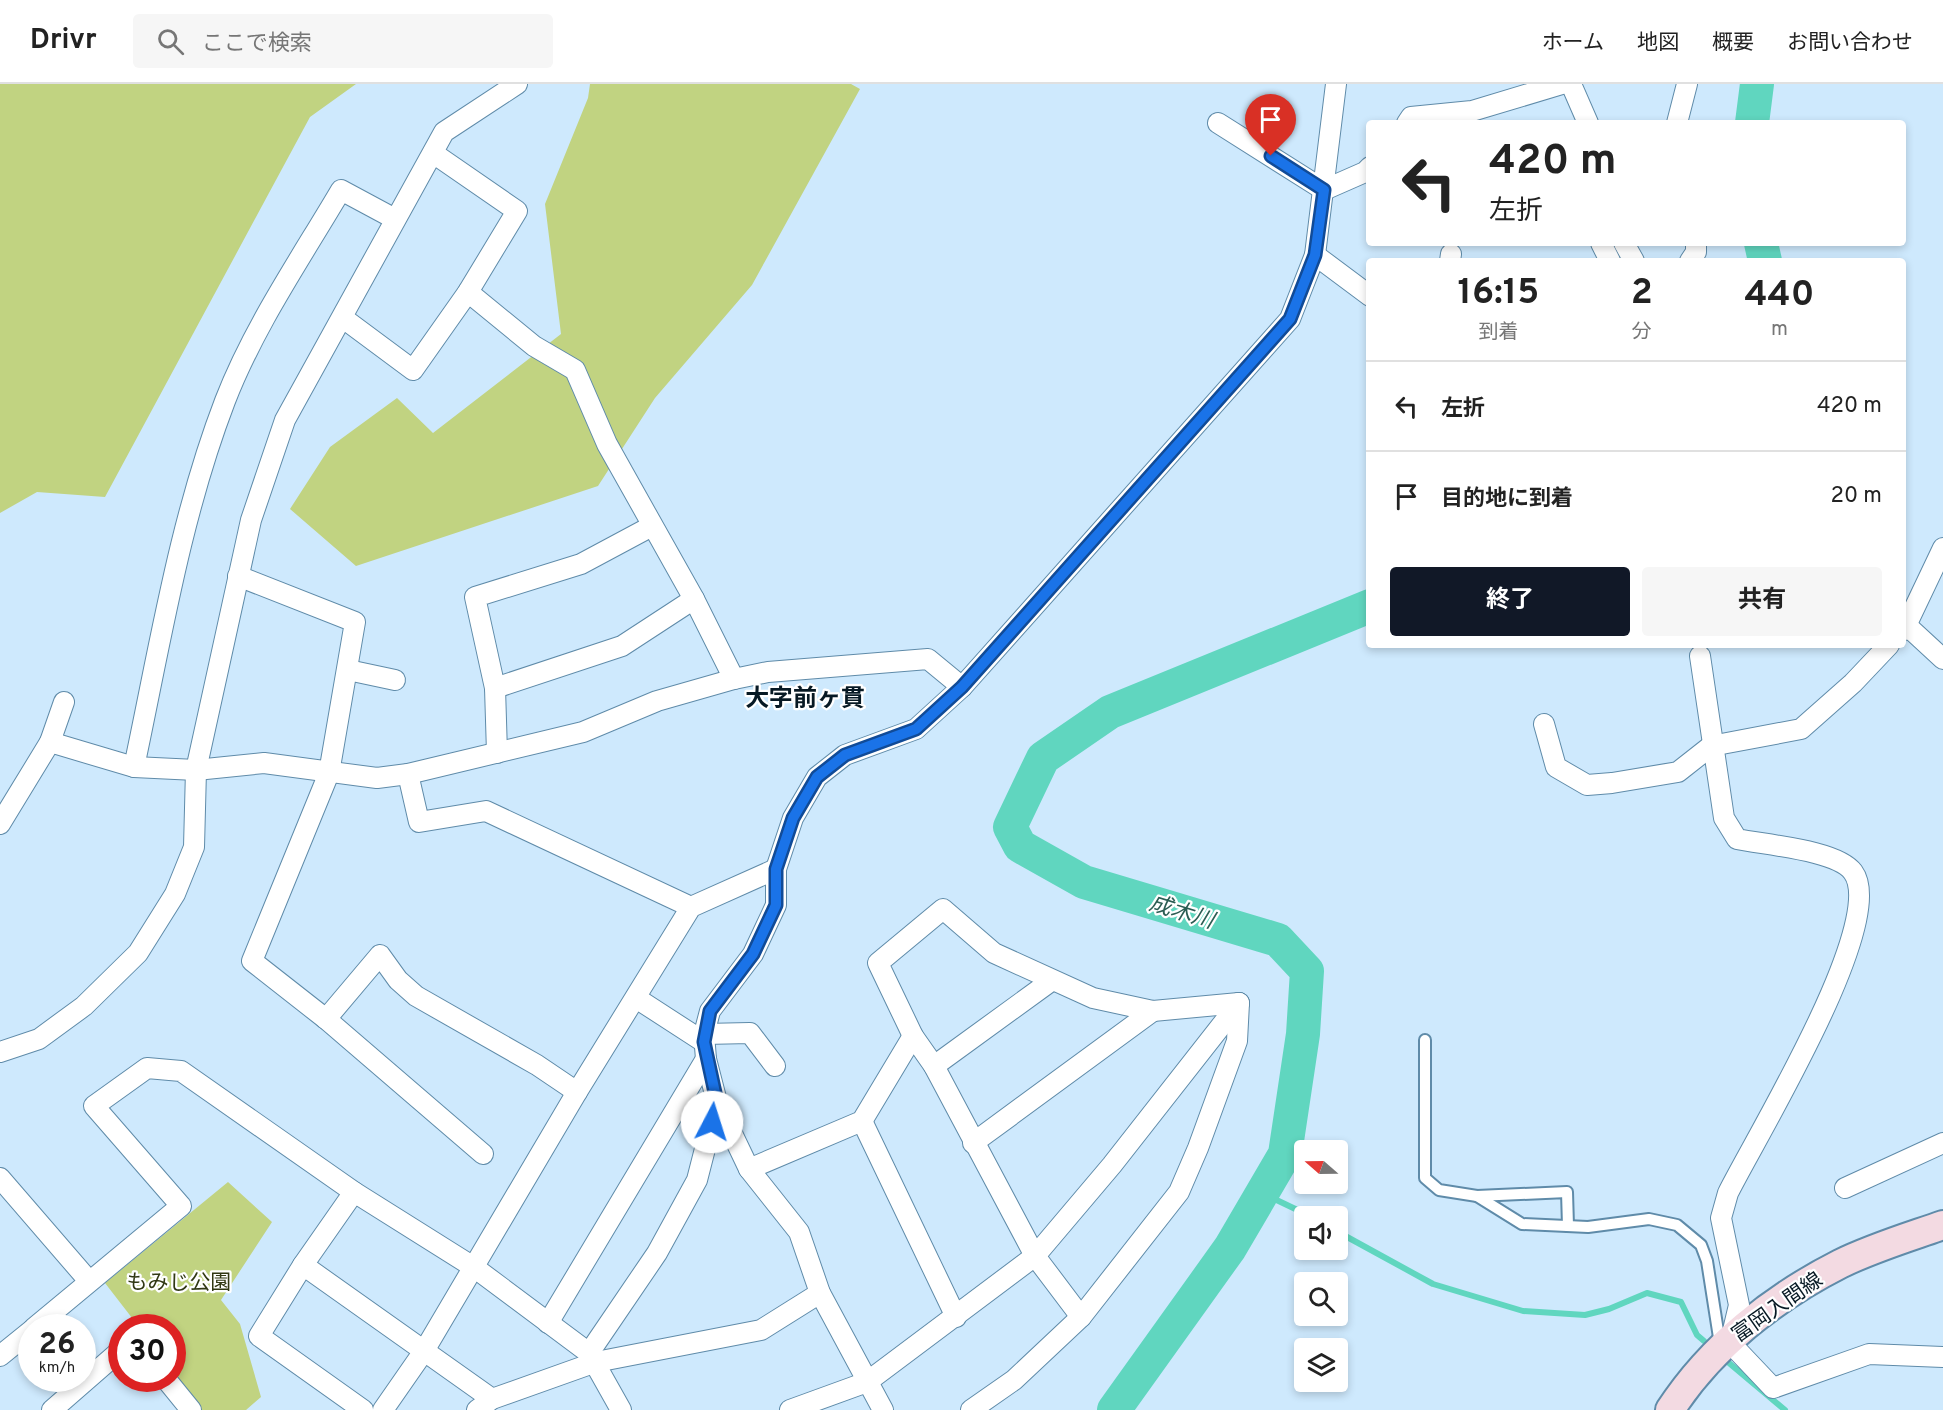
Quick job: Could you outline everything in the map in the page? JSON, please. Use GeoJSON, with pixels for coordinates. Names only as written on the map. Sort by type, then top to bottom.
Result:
{"type":"FeatureCollection","features":[{"type":"Feature","properties":{"kind":"main road","name":"富岡入間線"},"geometry":{"type":"LineString","coordinates":[[1670,1410],[1695,1374],[1726,1343],[1779,1299],[1841,1263],[1943,1225]]}},
{"type":"Feature","properties":{"kind":"street"},"geometry":{"type":"LineString","coordinates":[[0,1052],[39,1039],[84,1006],[138,953],[175,894],[194,847],[196,770],[238,576],[251,520],[285,420],[444,132],[517,84]]}},
{"type":"Feature","properties":{"kind":"street"},"geometry":{"type":"LineString","coordinates":[[883,1410],[820,1293],[799,1232],[749,1169],[717,1102],[705,1045],[710,1011],[753,954],[776,905],[776,869],[793,818],[817,777],[845,755],[916,729],[962,687],[1284,329],[1315,255],[1336,84]]}},
{"type":"Feature","properties":{"kind":"street"},"geometry":{"type":"LineString","coordinates":[[1409,120],[1411,117],[1472,111],[1562,84]]}},
{"type":"Feature","properties":{"kind":"street"},"geometry":{"type":"LineString","coordinates":[[1571,84],[1587,120]]}},
{"type":"Feature","properties":{"kind":"street"},"geometry":{"type":"LineString","coordinates":[[1678,120],[1688,84]]}},
{"type":"Feature","properties":{"kind":"street"},"geometry":{"type":"LineString","coordinates":[[1218,123],[1324,190]]}},
{"type":"Feature","properties":{"kind":"street"},"geometry":{"type":"LineString","coordinates":[[343,318],[413,370],[468,292],[517,211],[432,153]]}},
{"type":"Feature","properties":{"kind":"street"},"geometry":{"type":"LineString","coordinates":[[1324,190],[1366,171]]}},
{"type":"Feature","properties":{"kind":"street"},"geometry":{"type":"LineString","coordinates":[[134,767],[188,518],[225,401],[252,342],[341,190],[395,219]]}},
{"type":"Feature","properties":{"kind":"street"},"geometry":{"type":"LineString","coordinates":[[1315,255],[1366,277]]}},
{"type":"Feature","properties":{"kind":"street"},"geometry":{"type":"LineString","coordinates":[[1315,255],[1366,293]]}},
{"type":"Feature","properties":{"kind":"street"},"geometry":{"type":"LineString","coordinates":[[468,292],[534,346],[575,370],[607,444],[694,599],[734,679]]}},
{"type":"Feature","properties":{"kind":"street"},"geometry":{"type":"LineString","coordinates":[[497,753],[495,688],[475,597],[581,564],[652,526]]}},
{"type":"Feature","properties":{"kind":"street"},"geometry":{"type":"LineString","coordinates":[[1906,624],[1943,548]]}},
{"type":"Feature","properties":{"kind":"street"},"geometry":{"type":"LineString","coordinates":[[238,576],[355,622],[329,773],[252,961],[327,1019],[483,1154]]}},
{"type":"Feature","properties":{"kind":"street"},"geometry":{"type":"LineString","coordinates":[[495,688],[622,646],[694,599]]}},
{"type":"Feature","properties":{"kind":"street"},"geometry":{"type":"LineString","coordinates":[[1906,627],[1943,659]]}},
{"type":"Feature","properties":{"kind":"street"},"geometry":{"type":"LineString","coordinates":[[1544,724],[1556,767],[1587,785],[1678,772],[1711,746],[1801,729],[1853,683],[1886,648]]}},
{"type":"Feature","properties":{"kind":"street"},"geometry":{"type":"LineString","coordinates":[[1700,656],[1711,746],[1724,818],[1737,839],[1838,859],[1853,871],[1860,885],[1858,917],[1813,1038],[1728,1193],[1721,1218],[1739,1305],[1726,1343],[1736,1349],[1773,1388],[1869,1354],[1943,1358]]}},
{"type":"Feature","properties":{"kind":"street"},"geometry":{"type":"LineString","coordinates":[[50,742],[134,767],[196,770],[264,763],[377,778],[408,774],[583,732],[657,701],[734,679],[768,672],[928,659],[962,687]]}},
{"type":"Feature","properties":{"kind":"street"},"geometry":{"type":"LineString","coordinates":[[348,670],[395,680]]}},
{"type":"Feature","properties":{"kind":"street"},"geometry":{"type":"LineString","coordinates":[[0,824],[50,742],[63,702]]}},
{"type":"Feature","properties":{"kind":"street"},"geometry":{"type":"LineString","coordinates":[[408,774],[419,822],[486,811],[691,906]]}},
{"type":"Feature","properties":{"kind":"street"},"geometry":{"type":"LineString","coordinates":[[383,1410],[424,1351],[475,1268],[577,1092],[691,906],[776,869]]}},
{"type":"Feature","properties":{"kind":"street"},"geometry":{"type":"LineString","coordinates":[[1081,1317],[1035,1256],[934,1066],[913,1035],[878,963],[943,909],[994,953],[1051,981],[1093,998],[1153,1011],[1239,1003]]}},
{"type":"Feature","properties":{"kind":"street"},"geometry":{"type":"LineString","coordinates":[[327,1019],[380,955],[398,980],[417,996],[537,1065],[577,1092]]}},
{"type":"Feature","properties":{"kind":"street"},"geometry":{"type":"LineString","coordinates":[[934,1066],[1051,981]]}},
{"type":"Feature","properties":{"kind":"street"},"geometry":{"type":"LineString","coordinates":[[636,998],[705,1045]]}},
{"type":"Feature","properties":{"kind":"street"},"geometry":{"type":"LineString","coordinates":[[790,1410],[867,1382],[1035,1256],[1112,1165],[1239,1003]]}},
{"type":"Feature","properties":{"kind":"street"},"geometry":{"type":"LineString","coordinates":[[971,1410],[1014,1380],[1081,1317],[1179,1192],[1198,1149],[1237,1041],[1239,1003]]}},
{"type":"Feature","properties":{"kind":"street"},"geometry":{"type":"LineString","coordinates":[[973,1143],[1153,1011]]}},
{"type":"Feature","properties":{"kind":"street"},"geometry":{"type":"LineString","coordinates":[[548,1323],[705,1045],[750,1033],[775,1066]]}},
{"type":"Feature","properties":{"kind":"street"},"geometry":{"type":"LineString","coordinates":[[749,1169],[862,1121],[913,1035]]}},
{"type":"Feature","properties":{"kind":"street"},"geometry":{"type":"LineString","coordinates":[[50,1314],[181,1206],[94,1106],[147,1068],[181,1071],[354,1192],[475,1268],[548,1323],[592,1357],[621,1410]]}},
{"type":"Feature","properties":{"kind":"street"},"geometry":{"type":"LineString","coordinates":[[592,1357],[657,1253],[697,1180],[717,1102]]}},
{"type":"Feature","properties":{"kind":"street"},"geometry":{"type":"LineString","coordinates":[[862,1121],[956,1317]]}},
{"type":"Feature","properties":{"kind":"street"},"geometry":{"type":"LineString","coordinates":[[1845,1188],[1943,1143]]}},
{"type":"Feature","properties":{"kind":"street"},"geometry":{"type":"LineString","coordinates":[[0,1178],[89,1281]]}},
{"type":"Feature","properties":{"kind":"street"},"geometry":{"type":"LineString","coordinates":[[354,1192],[303,1265],[259,1336],[363,1410]]}},
{"type":"Feature","properties":{"kind":"street"},"geometry":{"type":"LineString","coordinates":[[303,1265],[424,1351],[484,1404],[592,1357],[761,1330],[820,1293]]}},
{"type":"Feature","properties":{"kind":"street"},"geometry":{"type":"LineString","coordinates":[[0,1356],[18,1341]]}},
{"type":"Feature","properties":{"kind":"street"},"geometry":{"type":"LineString","coordinates":[[52,1410],[108,1361]]}},
{"type":"Feature","properties":{"kind":"street"},"geometry":{"type":"LineString","coordinates":[[176,1392],[191,1410]]}},
{"type":"Feature","properties":{"kind":"lane"},"geometry":{"type":"LineString","coordinates":[[1425,1040],[1425,1178],[1439,1190],[1477,1196],[1567,1192],[1568,1226]]}},
{"type":"Feature","properties":{"kind":"lane"},"geometry":{"type":"LineString","coordinates":[[1477,1196],[1521,1224],[1588,1227],[1649,1219],[1665,1220],[1689,1234],[1701,1245],[1707,1262],[1726,1343]]}},
{"type":"Feature","properties":{"kind":"green space"},"geometry":{"type":"Polygon","coordinates":[[[0,84],[356,84],[310,117],[105,497],[37,492],[0,513],[0,84]]]}},
{"type":"Feature","properties":{"kind":"green space"},"geometry":{"type":"Polygon","coordinates":[[[590,84],[851,84],[860,89],[752,285],[655,398],[598,486],[356,566],[290,509],[330,447],[397,398],[433,433],[561,334],[545,204],[588,98],[590,84]]]}},
{"type":"Feature","properties":{"kind":"green space","name":"もみじ公園"},"geometry":{"type":"Polygon","coordinates":[[[228,1182],[272,1222],[221,1300],[240,1324],[261,1397],[246,1410],[201,1410],[186,1390],[186,1314],[129,1314],[105,1283],[228,1182]]]}},
{"type":"Feature","properties":{"kind":"waterway","name":"成木川"},"geometry":{"type":"LineString","coordinates":[[1752,120],[1757,84]]}},
{"type":"Feature","properties":{"kind":"waterway","name":"成木川"},"geometry":{"type":"LineString","coordinates":[[1762,246],[1764,258]]}},
{"type":"Feature","properties":{"kind":"waterway","name":"成木川"},"geometry":{"type":"LineString","coordinates":[[1114,1410],[1230,1248],[1285,1154],[1303,1034],[1307,971],[1278,940],[1084,882],[1020,846],[1010,827],[1043,758],[1110,712],[1366,608]]}},
{"type":"Feature","properties":{"kind":"waterway"},"geometry":{"type":"LineString","coordinates":[[1262,1193],[1294,1208]]}},
{"type":"Feature","properties":{"kind":"waterway"},"geometry":{"type":"LineString","coordinates":[[1348,1237],[1433,1284],[1523,1311],[1585,1315],[1609,1309],[1647,1293],[1681,1302],[1697,1335],[1704,1341]]}},
{"type":"Feature","properties":{"kind":"waterway"},"geometry":{"type":"LineString","coordinates":[[1729,1363],[1785,1410]]}},
{"type":"Feature","properties":{"kind":"district","name":"大字前ヶ貫"},"geometry":{"type":"Point","coordinates":[805,698]}},
{"type":"Feature","properties":{"kind":"route"},"geometry":{"type":"LineString","coordinates":[[712,1122],[717,1102],[704,1042],[710,1011],[753,954],[776,905],[776,869],[793,818],[817,777],[845,755],[916,729],[962,687],[1284,329],[1290,319],[1315,255],[1324,190],[1271,156]]}}]}
